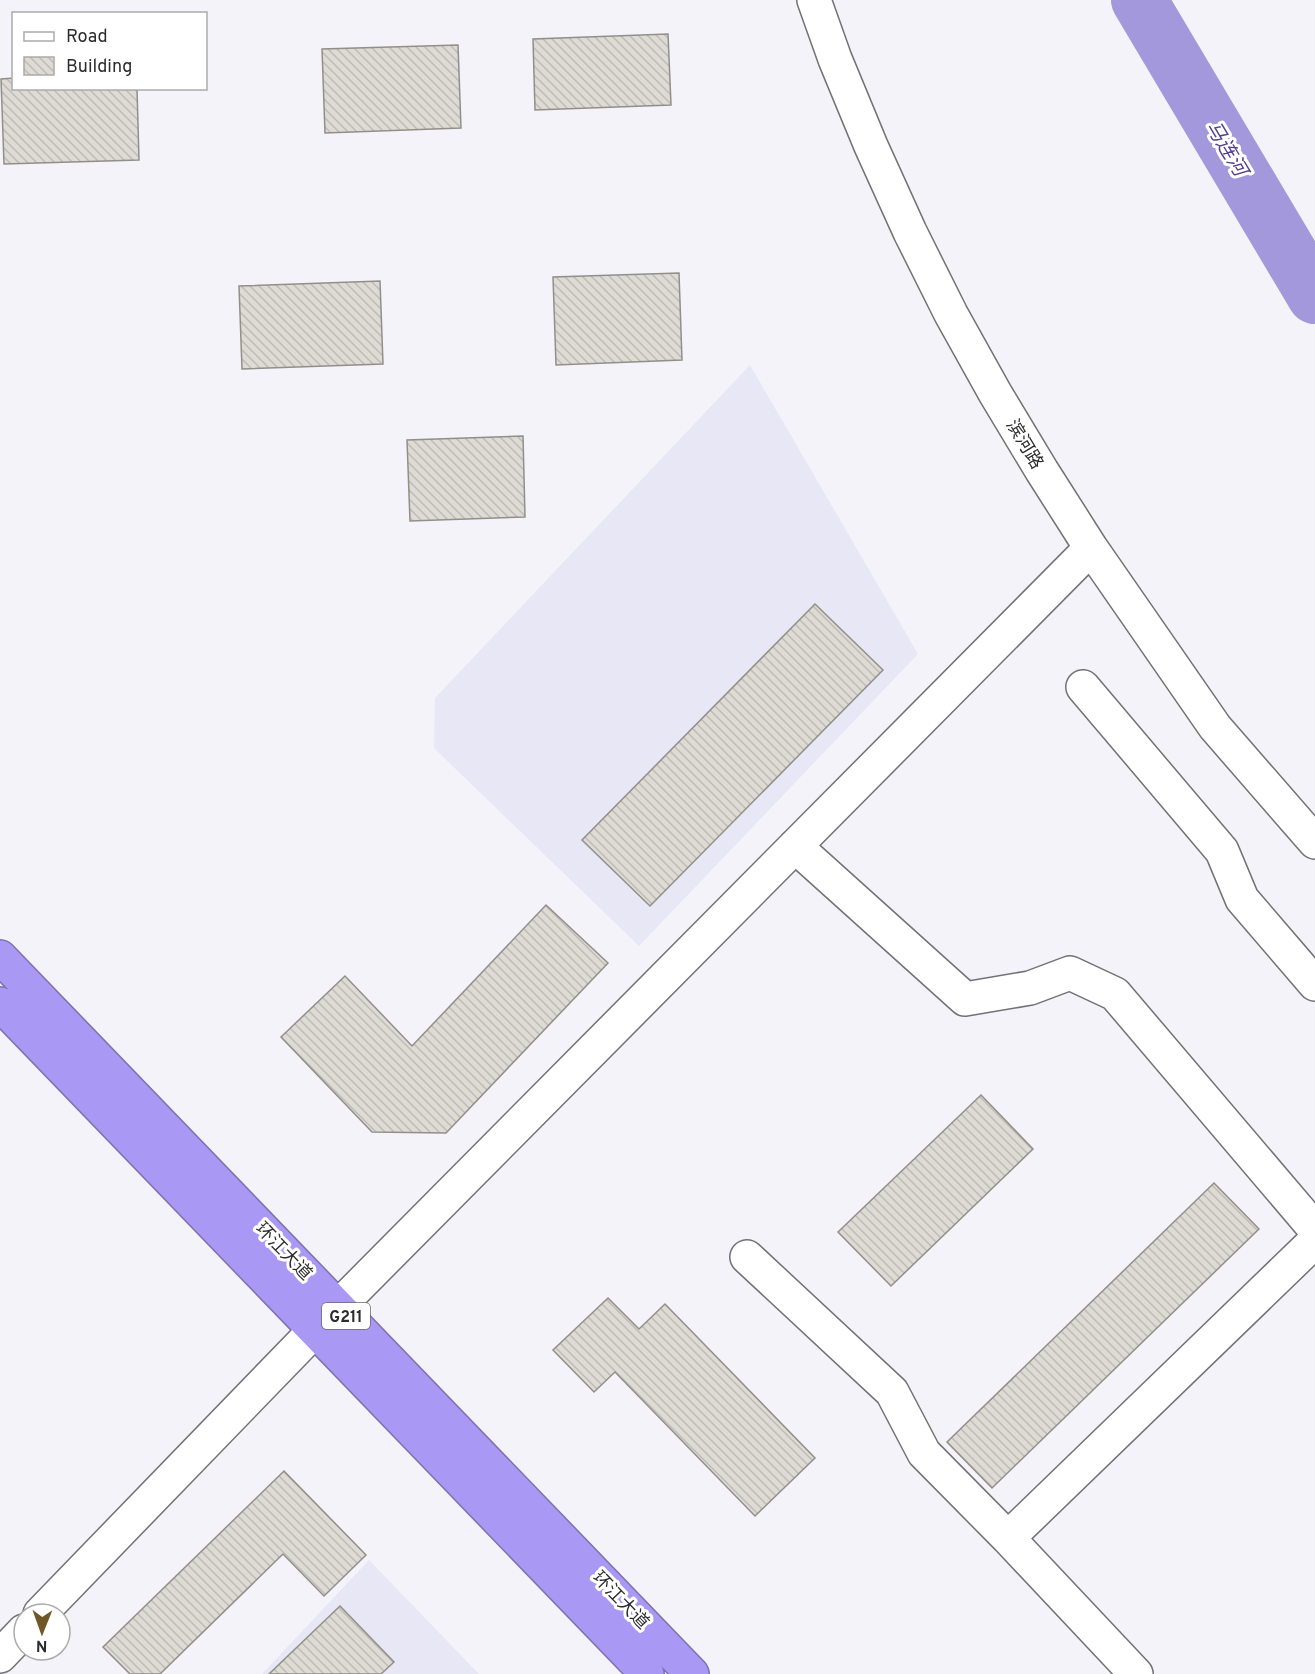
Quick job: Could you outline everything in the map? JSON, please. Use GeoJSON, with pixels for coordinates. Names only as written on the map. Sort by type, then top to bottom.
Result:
{"type":"FeatureCollection","features":[{"type":"Feature","properties":{"kind":"highway","name":"环江大道"},"geometry":{"type":"LineString","coordinates":[[0,957],[692,1674]]}},
{"type":"Feature","properties":{"kind":"highway","name":"环江大道"},"geometry":{"type":"LineString","coordinates":[[0,1004],[647,1674]]}},
{"type":"Feature","properties":{"kind":"street","name":"滨河路"},"geometry":{"type":"LineString","coordinates":[[814,0],[871,147],[910,232],[995,393],[1091,548],[1215,727],[1315,842]]}},
{"type":"Feature","properties":{"kind":"street"},"geometry":{"type":"LineString","coordinates":[[52,1602],[315,1330],[1091,548]]}},
{"type":"Feature","properties":{"kind":"street"},"geometry":{"type":"LineString","coordinates":[[1083,687],[1222,851],[1242,899],[1315,984]]}},
{"type":"Feature","properties":{"kind":"street"},"geometry":{"type":"LineString","coordinates":[[795,846],[965,999],[1030,988],[1070,974],[1115,994],[1315,1229]]}},
{"type":"Feature","properties":{"kind":"street"},"geometry":{"type":"LineString","coordinates":[[1008,1538],[1315,1241]]}},
{"type":"Feature","properties":{"kind":"street"},"geometry":{"type":"LineString","coordinates":[[747,1257],[892,1392],[924,1453],[1136,1674]]}},
{"type":"Feature","properties":{"kind":"street"},"geometry":{"type":"LineString","coordinates":[[0,1656],[12,1644]]}},
{"type":"Feature","properties":{"kind":"shaded area"},"geometry":{"type":"Polygon","coordinates":[[[750,365],[918,654],[639,946],[434,748],[435,698],[750,365]]]}},
{"type":"Feature","properties":{"kind":"shaded area"},"geometry":{"type":"Polygon","coordinates":[[[369,1560],[479,1674],[262,1674],[369,1560]]]}},
{"type":"Feature","properties":{"kind":"building"},"geometry":{"type":"Polygon","coordinates":[[[668,34],[671,105],[535,110],[533,39],[668,34]]]}},
{"type":"Feature","properties":{"kind":"building"},"geometry":{"type":"Polygon","coordinates":[[[458,45],[461,128],[325,133],[322,49],[458,45]]]}},
{"type":"Feature","properties":{"kind":"building"},"geometry":{"type":"Polygon","coordinates":[[[12,78],[12,90],[137,90],[139,160],[4,164],[1,79],[12,78]]]}},
{"type":"Feature","properties":{"kind":"building"},"geometry":{"type":"Polygon","coordinates":[[[679,273],[682,360],[556,365],[553,277],[679,273]]]}},
{"type":"Feature","properties":{"kind":"building"},"geometry":{"type":"Polygon","coordinates":[[[380,281],[383,364],[242,369],[239,286],[380,281]]]}},
{"type":"Feature","properties":{"kind":"building"},"geometry":{"type":"Polygon","coordinates":[[[523,436],[525,517],[410,521],[407,440],[523,436]]]}},
{"type":"Feature","properties":{"kind":"building"},"geometry":{"type":"Polygon","coordinates":[[[815,604],[883,670],[650,906],[582,840],[815,604]]]}},
{"type":"Feature","properties":{"kind":"building"},"geometry":{"type":"Polygon","coordinates":[[[546,905],[608,963],[446,1133],[372,1132],[281,1037],[345,976],[412,1046],[546,905]]]}},
{"type":"Feature","properties":{"kind":"building"},"geometry":{"type":"Polygon","coordinates":[[[981,1095],[1033,1149],[891,1286],[838,1232],[981,1095]]]}},
{"type":"Feature","properties":{"kind":"building"},"geometry":{"type":"Polygon","coordinates":[[[1214,1183],[1259,1229],[992,1488],[947,1442],[1214,1183]]]}},
{"type":"Feature","properties":{"kind":"building"},"geometry":{"type":"Polygon","coordinates":[[[608,1298],[639,1329],[665,1304],[815,1458],[755,1516],[615,1372],[594,1392],[553,1350],[608,1298]]]}},
{"type":"Feature","properties":{"kind":"building"},"geometry":{"type":"Polygon","coordinates":[[[284,1471],[366,1555],[324,1596],[283,1554],[160,1674],[130,1674],[103,1647],[284,1471]]]}},
{"type":"Feature","properties":{"kind":"building"},"geometry":{"type":"Polygon","coordinates":[[[340,1606],[394,1662],[381,1674],[269,1674],[340,1606]]]}},
{"type":"Feature","properties":{"kind":"waterway","name":"马连河"},"geometry":{"type":"LineString","coordinates":[[1139,0],[1315,296]]}}]}
